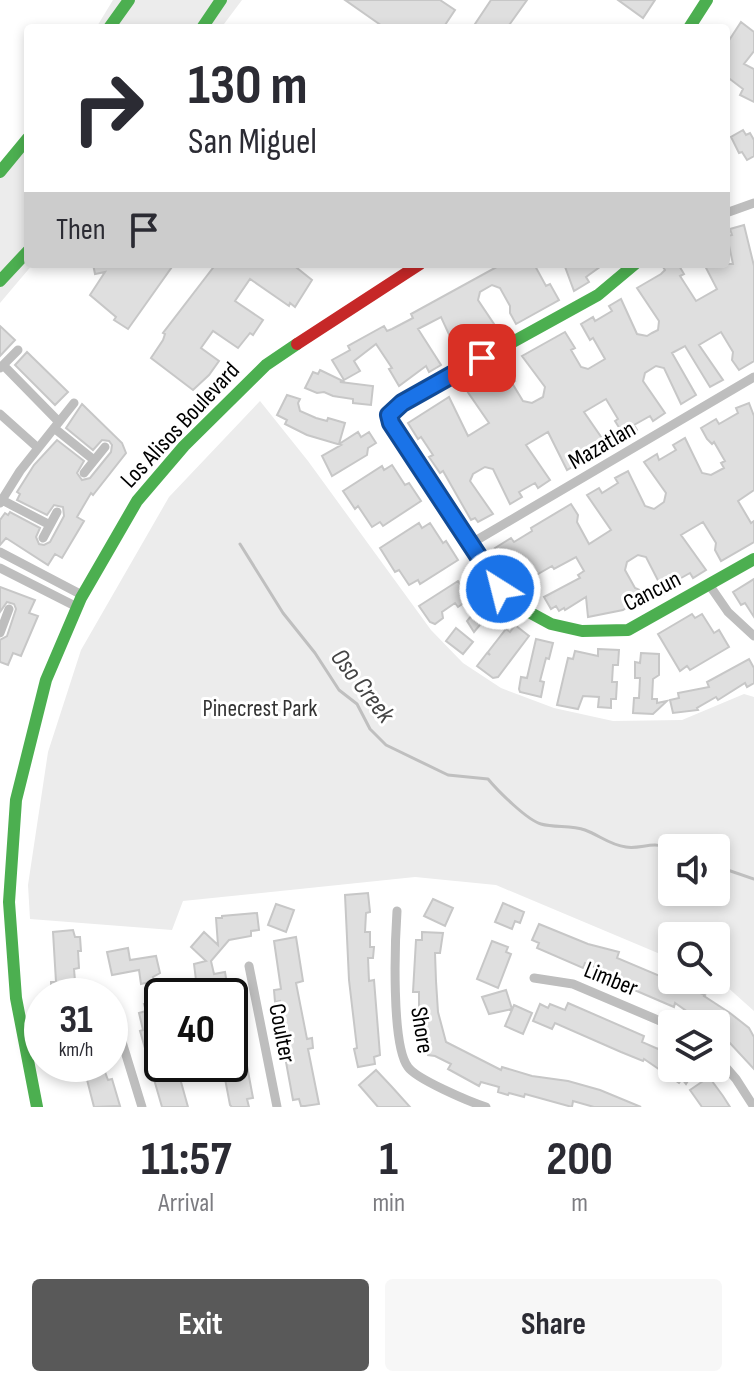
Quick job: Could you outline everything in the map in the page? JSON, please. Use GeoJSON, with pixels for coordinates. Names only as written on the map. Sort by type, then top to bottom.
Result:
{"type":"FeatureCollection","features":[{"type":"Feature","properties":{"kind":"main road"},"geometry":{"type":"LineString","coordinates":[[112,24],[129,0]]}},
{"type":"Feature","properties":{"kind":"main road"},"geometry":{"type":"LineString","coordinates":[[205,24],[221,0]]}},
{"type":"Feature","properties":{"kind":"main road"},"geometry":{"type":"LineString","coordinates":[[692,24],[707,0]]}},
{"type":"Feature","properties":{"kind":"main road"},"geometry":{"type":"LineString","coordinates":[[0,172],[24,143]]}},
{"type":"Feature","properties":{"kind":"main road"},"geometry":{"type":"LineString","coordinates":[[0,281],[24,255]]}},
{"type":"Feature","properties":{"kind":"main road","name":"Los Alisos Boulevard"},"geometry":{"type":"LineString","coordinates":[[37,1107],[5,938],[16,800],[46,680],[80,601],[137,501],[184,446],[266,365],[414,268]]}},
{"type":"Feature","properties":{"kind":"main road","name":"Cancun"},"geometry":{"type":"LineString","coordinates":[[630,268],[598,295],[395,408],[389,415],[391,423],[500,589],[551,624],[582,631],[628,630],[754,559]]}},
{"type":"Feature","properties":{"kind":"street"},"geometry":{"type":"LineString","coordinates":[[730,212],[754,203]]}},
{"type":"Feature","properties":{"kind":"street"},"geometry":{"type":"LineString","coordinates":[[18,350],[2,366],[56,425],[94,460]]}},
{"type":"Feature","properties":{"kind":"street","name":"Mazatlan"},"geometry":{"type":"LineString","coordinates":[[470,544],[754,377]]}},
{"type":"Feature","properties":{"kind":"street"},"geometry":{"type":"LineString","coordinates":[[50,525],[1,502],[20,471],[74,403]]}},
{"type":"Feature","properties":{"kind":"street"},"geometry":{"type":"LineString","coordinates":[[0,414],[38,448]]}},
{"type":"Feature","properties":{"kind":"street"},"geometry":{"type":"LineString","coordinates":[[84,473],[105,447]]}},
{"type":"Feature","properties":{"kind":"street"},"geometry":{"type":"LineString","coordinates":[[43,538],[57,512]]}},
{"type":"Feature","properties":{"kind":"street"},"geometry":{"type":"LineString","coordinates":[[0,552],[80,601]]}},
{"type":"Feature","properties":{"kind":"street"},"geometry":{"type":"LineString","coordinates":[[0,568],[80,601]]}},
{"type":"Feature","properties":{"kind":"street"},"geometry":{"type":"LineString","coordinates":[[710,586],[728,612],[754,636]]}},
{"type":"Feature","properties":{"kind":"street"},"geometry":{"type":"LineString","coordinates":[[1,626],[9,609]]}},
{"type":"Feature","properties":{"kind":"street","name":"Shore"},"geometry":{"type":"LineString","coordinates":[[397,911],[394,968],[401,1051],[408,1068],[470,1102],[486,1107]]}},
{"type":"Feature","properties":{"kind":"street","name":"Coulter"},"geometry":{"type":"LineString","coordinates":[[249,966],[277,1107]]}},
{"type":"Feature","properties":{"kind":"street","name":"Limber"},"geometry":{"type":"LineString","coordinates":[[534,978],[573,984],[658,1020]]}},
{"type":"Feature","properties":{"kind":"street"},"geometry":{"type":"LineString","coordinates":[[128,1061],[142,1107]]}},
{"type":"Feature","properties":{"kind":"street"},"geometry":{"type":"LineString","coordinates":[[730,1072],[754,1107]]}},
{"type":"Feature","properties":{"kind":"green space"},"geometry":{"type":"Polygon","coordinates":[[[113,0],[242,0],[224,24],[98,24],[113,0]]]}},
{"type":"Feature","properties":{"kind":"green space"},"geometry":{"type":"Polygon","coordinates":[[[24,134],[24,268],[30,268],[0,303],[0,178],[24,134]]]}},
{"type":"Feature","properties":{"kind":"green space","name":"Pinecrest Park"},"geometry":{"type":"Polygon","coordinates":[[[260,401],[308,461],[431,630],[463,663],[501,688],[554,708],[613,721],[682,720],[744,694],[754,697],[754,1011],[730,990],[730,922],[658,922],[658,953],[496,885],[415,877],[183,901],[172,930],[30,919],[28,885],[48,752],[81,650],[169,497],[260,401]]]}},
{"type":"Feature","properties":{"kind":"building"},"geometry":{"type":"Polygon","coordinates":[[[345,0],[440,0],[455,10],[446,24],[379,24],[345,0]]]}},
{"type":"Feature","properties":{"kind":"building"},"geometry":{"type":"Polygon","coordinates":[[[491,0],[527,0],[510,24],[475,24],[491,0]]]}},
{"type":"Feature","properties":{"kind":"building"},"geometry":{"type":"Polygon","coordinates":[[[618,0],[655,0],[643,18],[618,0]]]}},
{"type":"Feature","properties":{"kind":"building"},"geometry":{"type":"Polygon","coordinates":[[[741,22],[754,32],[754,51],[744,64],[754,69],[754,102],[740,95],[743,89],[730,79],[730,39],[741,22]]]}},
{"type":"Feature","properties":{"kind":"building"},"geometry":{"type":"Polygon","coordinates":[[[743,130],[746,135],[750,133],[754,140],[754,156],[747,160],[742,152],[739,153],[731,137],[743,130]]]}},
{"type":"Feature","properties":{"kind":"building"},"geometry":{"type":"Polygon","coordinates":[[[744,225],[754,266],[754,361],[739,370],[721,332],[699,345],[723,380],[710,387],[685,346],[672,353],[696,395],[681,404],[664,368],[656,366],[645,373],[643,381],[665,413],[653,421],[650,416],[634,425],[637,430],[625,437],[606,399],[584,412],[608,447],[595,454],[592,449],[576,459],[579,463],[567,470],[548,432],[526,445],[550,480],[538,488],[535,483],[519,492],[522,497],[510,504],[493,469],[485,467],[473,474],[470,481],[493,514],[478,522],[475,518],[471,520],[443,471],[440,473],[429,457],[433,455],[408,423],[449,397],[468,436],[489,423],[465,388],[477,381],[480,386],[496,377],[493,372],[506,365],[523,401],[532,403],[543,397],[545,387],[522,356],[565,332],[575,348],[571,350],[581,367],[588,369],[605,359],[581,324],[593,317],[595,321],[612,311],[609,306],[621,299],[637,334],[647,336],[658,330],[659,321],[637,288],[661,274],[664,268],[680,268],[684,274],[680,276],[696,301],[717,289],[706,268],[730,268],[733,264],[730,229],[744,225]]]}},
{"type":"Feature","properties":{"kind":"building"},"geometry":{"type":"Polygon","coordinates":[[[94,268],[171,268],[128,329],[114,320],[116,317],[90,295],[105,272],[95,274],[94,268]]]}},
{"type":"Feature","properties":{"kind":"building"},"geometry":{"type":"Polygon","coordinates":[[[213,268],[297,268],[312,280],[295,307],[250,279],[235,301],[263,320],[253,335],[250,333],[238,348],[213,331],[201,348],[219,361],[193,390],[151,358],[163,340],[163,333],[213,268]]]}},
{"type":"Feature","properties":{"kind":"building"},"geometry":{"type":"Polygon","coordinates":[[[495,268],[536,268],[546,286],[550,284],[559,300],[516,324],[500,288],[492,285],[480,292],[478,300],[500,333],[487,340],[484,335],[468,344],[471,349],[459,356],[441,317],[418,329],[441,365],[429,372],[426,366],[399,386],[389,369],[392,368],[376,344],[354,361],[360,371],[344,380],[332,360],[350,350],[348,346],[384,326],[387,331],[413,318],[411,314],[495,268]]]}},
{"type":"Feature","properties":{"kind":"building"},"geometry":{"type":"Polygon","coordinates":[[[565,268],[598,268],[586,277],[589,282],[574,291],[565,268]]]}},
{"type":"Feature","properties":{"kind":"building"},"geometry":{"type":"Polygon","coordinates":[[[0,326],[15,340],[0,356],[0,326]]]}},
{"type":"Feature","properties":{"kind":"building"},"geometry":{"type":"Polygon","coordinates":[[[27,352],[68,392],[55,405],[15,365],[27,352]]]}},
{"type":"Feature","properties":{"kind":"building"},"geometry":{"type":"Polygon","coordinates":[[[320,370],[343,381],[340,382],[373,386],[371,405],[353,403],[353,399],[305,388],[313,372],[318,374],[320,370]]]}},
{"type":"Feature","properties":{"kind":"building"},"geometry":{"type":"Polygon","coordinates":[[[287,395],[300,399],[300,411],[327,421],[328,418],[345,423],[339,444],[358,432],[361,437],[369,432],[376,443],[368,448],[367,455],[332,476],[322,456],[341,445],[307,435],[285,424],[287,420],[277,415],[287,395]]]}},
{"type":"Feature","properties":{"kind":"building"},"geometry":{"type":"Polygon","coordinates":[[[749,403],[754,416],[754,490],[738,501],[751,523],[754,521],[754,542],[721,561],[715,550],[716,543],[703,522],[681,535],[706,570],[693,578],[690,573],[674,582],[677,587],[665,594],[646,557],[638,555],[627,562],[625,570],[648,602],[632,611],[629,606],[588,617],[586,597],[565,610],[559,611],[556,606],[551,609],[544,597],[580,578],[578,575],[584,571],[576,557],[533,577],[520,590],[495,548],[511,538],[514,542],[571,504],[589,544],[611,530],[587,495],[599,488],[602,493],[618,483],[615,478],[628,471],[645,506],[654,509],[664,502],[666,493],[644,462],[657,454],[659,460],[676,450],[673,445],[685,438],[702,473],[711,475],[724,468],[721,463],[725,461],[701,428],[716,419],[719,424],[738,413],[736,408],[749,403]]]}},
{"type":"Feature","properties":{"kind":"building"},"geometry":{"type":"Polygon","coordinates":[[[82,404],[122,443],[126,453],[93,495],[91,493],[77,517],[84,521],[62,558],[55,554],[48,565],[6,538],[0,545],[0,520],[10,512],[40,528],[36,537],[39,544],[50,542],[64,516],[63,507],[54,505],[47,515],[17,500],[20,494],[17,492],[34,465],[57,440],[84,461],[77,473],[82,480],[90,478],[111,452],[109,441],[102,440],[93,450],[66,428],[82,404]]]}},
{"type":"Feature","properties":{"kind":"building"},"geometry":{"type":"Polygon","coordinates":[[[392,465],[405,485],[409,483],[421,501],[383,526],[380,522],[372,527],[343,491],[382,466],[384,470],[392,465]]]}},
{"type":"Feature","properties":{"kind":"building"},"geometry":{"type":"Polygon","coordinates":[[[419,523],[422,528],[430,523],[458,560],[420,584],[418,580],[409,585],[399,570],[395,572],[380,548],[419,523]]]}},
{"type":"Feature","properties":{"kind":"building"},"geometry":{"type":"Polygon","coordinates":[[[754,579],[754,617],[733,592],[754,579]]]}},
{"type":"Feature","properties":{"kind":"building"},"geometry":{"type":"Polygon","coordinates":[[[468,580],[477,594],[458,607],[455,603],[442,612],[443,618],[435,624],[430,622],[419,606],[458,581],[461,585],[468,580]]]}},
{"type":"Feature","properties":{"kind":"building"},"geometry":{"type":"Polygon","coordinates":[[[0,587],[35,600],[29,613],[38,616],[21,656],[13,653],[8,665],[0,662],[0,640],[7,636],[16,609],[14,604],[7,602],[0,612],[0,587]]]}},
{"type":"Feature","properties":{"kind":"building"},"geometry":{"type":"Polygon","coordinates":[[[484,600],[497,611],[474,632],[467,621],[484,600]]]}},
{"type":"Feature","properties":{"kind":"building"},"geometry":{"type":"Polygon","coordinates":[[[692,614],[695,618],[702,614],[714,633],[719,630],[729,647],[690,670],[687,666],[680,671],[658,634],[692,614]]]}},
{"type":"Feature","properties":{"kind":"building"},"geometry":{"type":"Polygon","coordinates":[[[515,625],[529,636],[498,677],[493,678],[477,666],[487,653],[490,655],[488,652],[506,629],[510,632],[515,625]]]}},
{"type":"Feature","properties":{"kind":"building"},"geometry":{"type":"Polygon","coordinates":[[[456,628],[473,642],[463,654],[446,641],[456,628]]]}},
{"type":"Feature","properties":{"kind":"building"},"geometry":{"type":"Polygon","coordinates":[[[536,639],[553,643],[540,681],[544,682],[541,697],[520,692],[519,689],[521,677],[527,678],[536,639]]]}},
{"type":"Feature","properties":{"kind":"building"},"geometry":{"type":"Polygon","coordinates":[[[598,649],[619,650],[618,665],[613,665],[612,682],[617,682],[616,699],[611,699],[611,708],[598,707],[599,697],[583,696],[578,709],[557,705],[568,658],[573,659],[575,651],[598,656],[598,649]]]}},
{"type":"Feature","properties":{"kind":"building"},"geometry":{"type":"Polygon","coordinates":[[[641,653],[659,654],[659,675],[653,679],[652,699],[657,699],[657,703],[667,701],[653,714],[633,713],[634,698],[639,698],[640,678],[635,678],[635,662],[640,663],[641,653]]]}},
{"type":"Feature","properties":{"kind":"building"},"geometry":{"type":"Polygon","coordinates":[[[749,659],[754,668],[754,683],[747,687],[745,683],[698,710],[673,713],[670,700],[679,698],[678,693],[709,687],[707,682],[749,659]]]}},
{"type":"Feature","properties":{"kind":"building"},"geometry":{"type":"Polygon","coordinates":[[[368,893],[370,912],[366,913],[365,932],[370,932],[370,947],[374,947],[373,958],[368,958],[369,981],[374,980],[380,1055],[374,1057],[375,1064],[358,1067],[354,1049],[357,1048],[349,980],[345,895],[368,893]]]}},
{"type":"Feature","properties":{"kind":"building"},"geometry":{"type":"Polygon","coordinates":[[[433,899],[453,908],[445,926],[424,916],[433,899]]]}},
{"type":"Feature","properties":{"kind":"building"},"geometry":{"type":"Polygon","coordinates":[[[503,903],[524,912],[520,923],[515,921],[512,929],[495,922],[503,903]]]}},
{"type":"Feature","properties":{"kind":"building"},"geometry":{"type":"Polygon","coordinates":[[[276,904],[294,910],[286,932],[268,925],[276,904]]]}},
{"type":"Feature","properties":{"kind":"building"},"geometry":{"type":"Polygon","coordinates":[[[257,913],[259,930],[251,931],[251,936],[229,940],[211,961],[214,974],[225,972],[226,978],[196,978],[194,964],[206,961],[191,947],[204,932],[218,945],[216,918],[257,913]]]}},
{"type":"Feature","properties":{"kind":"building"},"geometry":{"type":"Polygon","coordinates":[[[539,924],[588,944],[619,952],[617,958],[658,975],[658,994],[703,994],[725,1010],[685,1010],[675,1003],[674,1007],[604,977],[606,972],[585,963],[583,968],[537,948],[539,943],[532,940],[539,924]]]}},
{"type":"Feature","properties":{"kind":"building"},"geometry":{"type":"Polygon","coordinates":[[[73,930],[75,937],[80,937],[79,968],[74,969],[75,978],[56,978],[53,932],[73,930]]]}},
{"type":"Feature","properties":{"kind":"building"},"geometry":{"type":"Polygon","coordinates":[[[422,932],[443,933],[440,953],[435,953],[438,1012],[446,1042],[501,1070],[502,1067],[532,1076],[568,1081],[641,1107],[594,1107],[573,1101],[572,1107],[525,1094],[524,1097],[508,1095],[498,1092],[499,1087],[481,1082],[479,1086],[448,1069],[451,1064],[428,1055],[426,1043],[420,1044],[414,1010],[419,1009],[419,992],[413,992],[416,940],[422,940],[422,932]]]}},
{"type":"Feature","properties":{"kind":"building"},"geometry":{"type":"Polygon","coordinates":[[[296,937],[303,981],[296,983],[307,1039],[312,1038],[313,1048],[308,1049],[319,1104],[305,1106],[301,1106],[299,1099],[293,1100],[279,1024],[284,1023],[280,1001],[275,1002],[274,990],[281,989],[274,941],[296,937]]]}},
{"type":"Feature","properties":{"kind":"building"},"geometry":{"type":"Polygon","coordinates":[[[492,941],[508,947],[506,952],[511,954],[498,988],[477,979],[492,941]]]}},
{"type":"Feature","properties":{"kind":"building"},"geometry":{"type":"Polygon","coordinates":[[[128,948],[130,960],[156,956],[160,973],[153,978],[144,978],[141,984],[139,970],[112,975],[107,952],[128,948]]]}},
{"type":"Feature","properties":{"kind":"building"},"geometry":{"type":"Polygon","coordinates":[[[506,990],[512,1009],[489,1014],[482,997],[506,990]]]}},
{"type":"Feature","properties":{"kind":"building"},"geometry":{"type":"Polygon","coordinates":[[[568,1003],[644,1036],[642,1042],[658,1049],[658,1069],[644,1059],[555,1023],[552,1029],[533,1021],[540,1004],[565,1010],[568,1003]]]}},
{"type":"Feature","properties":{"kind":"building"},"geometry":{"type":"Polygon","coordinates":[[[514,1005],[532,1013],[523,1034],[505,1026],[514,1005]]]}},
{"type":"Feature","properties":{"kind":"building"},"geometry":{"type":"Polygon","coordinates":[[[144,1012],[144,1045],[140,1031],[143,1030],[139,1013],[144,1012]]]}},
{"type":"Feature","properties":{"kind":"building"},"geometry":{"type":"Polygon","coordinates":[[[730,1013],[749,1028],[754,1037],[754,1069],[730,1043],[730,1013]]]}},
{"type":"Feature","properties":{"kind":"building"},"geometry":{"type":"Polygon","coordinates":[[[376,1070],[410,1107],[378,1107],[359,1085],[376,1070]]]}},
{"type":"Feature","properties":{"kind":"building"},"geometry":{"type":"Polygon","coordinates":[[[248,1071],[253,1098],[247,1099],[249,1107],[230,1105],[226,1082],[248,1082],[248,1071]]]}},
{"type":"Feature","properties":{"kind":"building"},"geometry":{"type":"Polygon","coordinates":[[[88,1082],[113,1082],[120,1106],[94,1107],[88,1082]]]}},
{"type":"Feature","properties":{"kind":"building"},"geometry":{"type":"Polygon","coordinates":[[[155,1082],[181,1082],[188,1107],[162,1107],[155,1082]]]}},
{"type":"Feature","properties":{"kind":"building"},"geometry":{"type":"Polygon","coordinates":[[[702,1082],[712,1082],[730,1107],[702,1107],[690,1090],[702,1082]]]}},
{"type":"Feature","properties":{"kind":"waterway","name":"Oso Creek"},"geometry":{"type":"LineString","coordinates":[[240,544],[283,613],[339,690],[357,704],[370,729],[386,745],[448,775],[488,779],[521,811],[541,824],[580,828],[626,847],[658,845]]}},
{"type":"Feature","properties":{"kind":"waterway","name":"Oso Creek"},"geometry":{"type":"LineString","coordinates":[[730,871],[754,879]]}},
{"type":"Feature","properties":{"kind":"traffic: fast"},"geometry":{"type":"LineString","coordinates":[[112,24],[129,0]]}},
{"type":"Feature","properties":{"kind":"traffic: fast"},"geometry":{"type":"LineString","coordinates":[[205,24],[221,0]]}},
{"type":"Feature","properties":{"kind":"traffic: fast"},"geometry":{"type":"LineString","coordinates":[[692,24],[707,0]]}},
{"type":"Feature","properties":{"kind":"traffic: fast"},"geometry":{"type":"LineString","coordinates":[[0,172],[24,143]]}},
{"type":"Feature","properties":{"kind":"traffic: fast"},"geometry":{"type":"LineString","coordinates":[[0,281],[24,255]]}},
{"type":"Feature","properties":{"kind":"traffic: fast"},"geometry":{"type":"LineString","coordinates":[[630,268],[598,295],[402,403],[389,415],[391,423],[500,589],[527,611],[551,624],[582,631],[628,630],[754,559]]}},
{"type":"Feature","properties":{"kind":"traffic: fast"},"geometry":{"type":"LineString","coordinates":[[37,1107],[16,998],[9,902],[16,800],[46,680],[81,598],[137,501],[184,446],[266,365],[297,344]]}},
{"type":"Feature","properties":{"kind":"traffic: jam"},"geometry":{"type":"LineString","coordinates":[[297,344],[414,268]]}},
{"type":"Feature","properties":{"kind":"route"},"geometry":{"type":"LineString","coordinates":[[482,358],[402,403],[389,415],[391,423],[500,589]]}}]}
